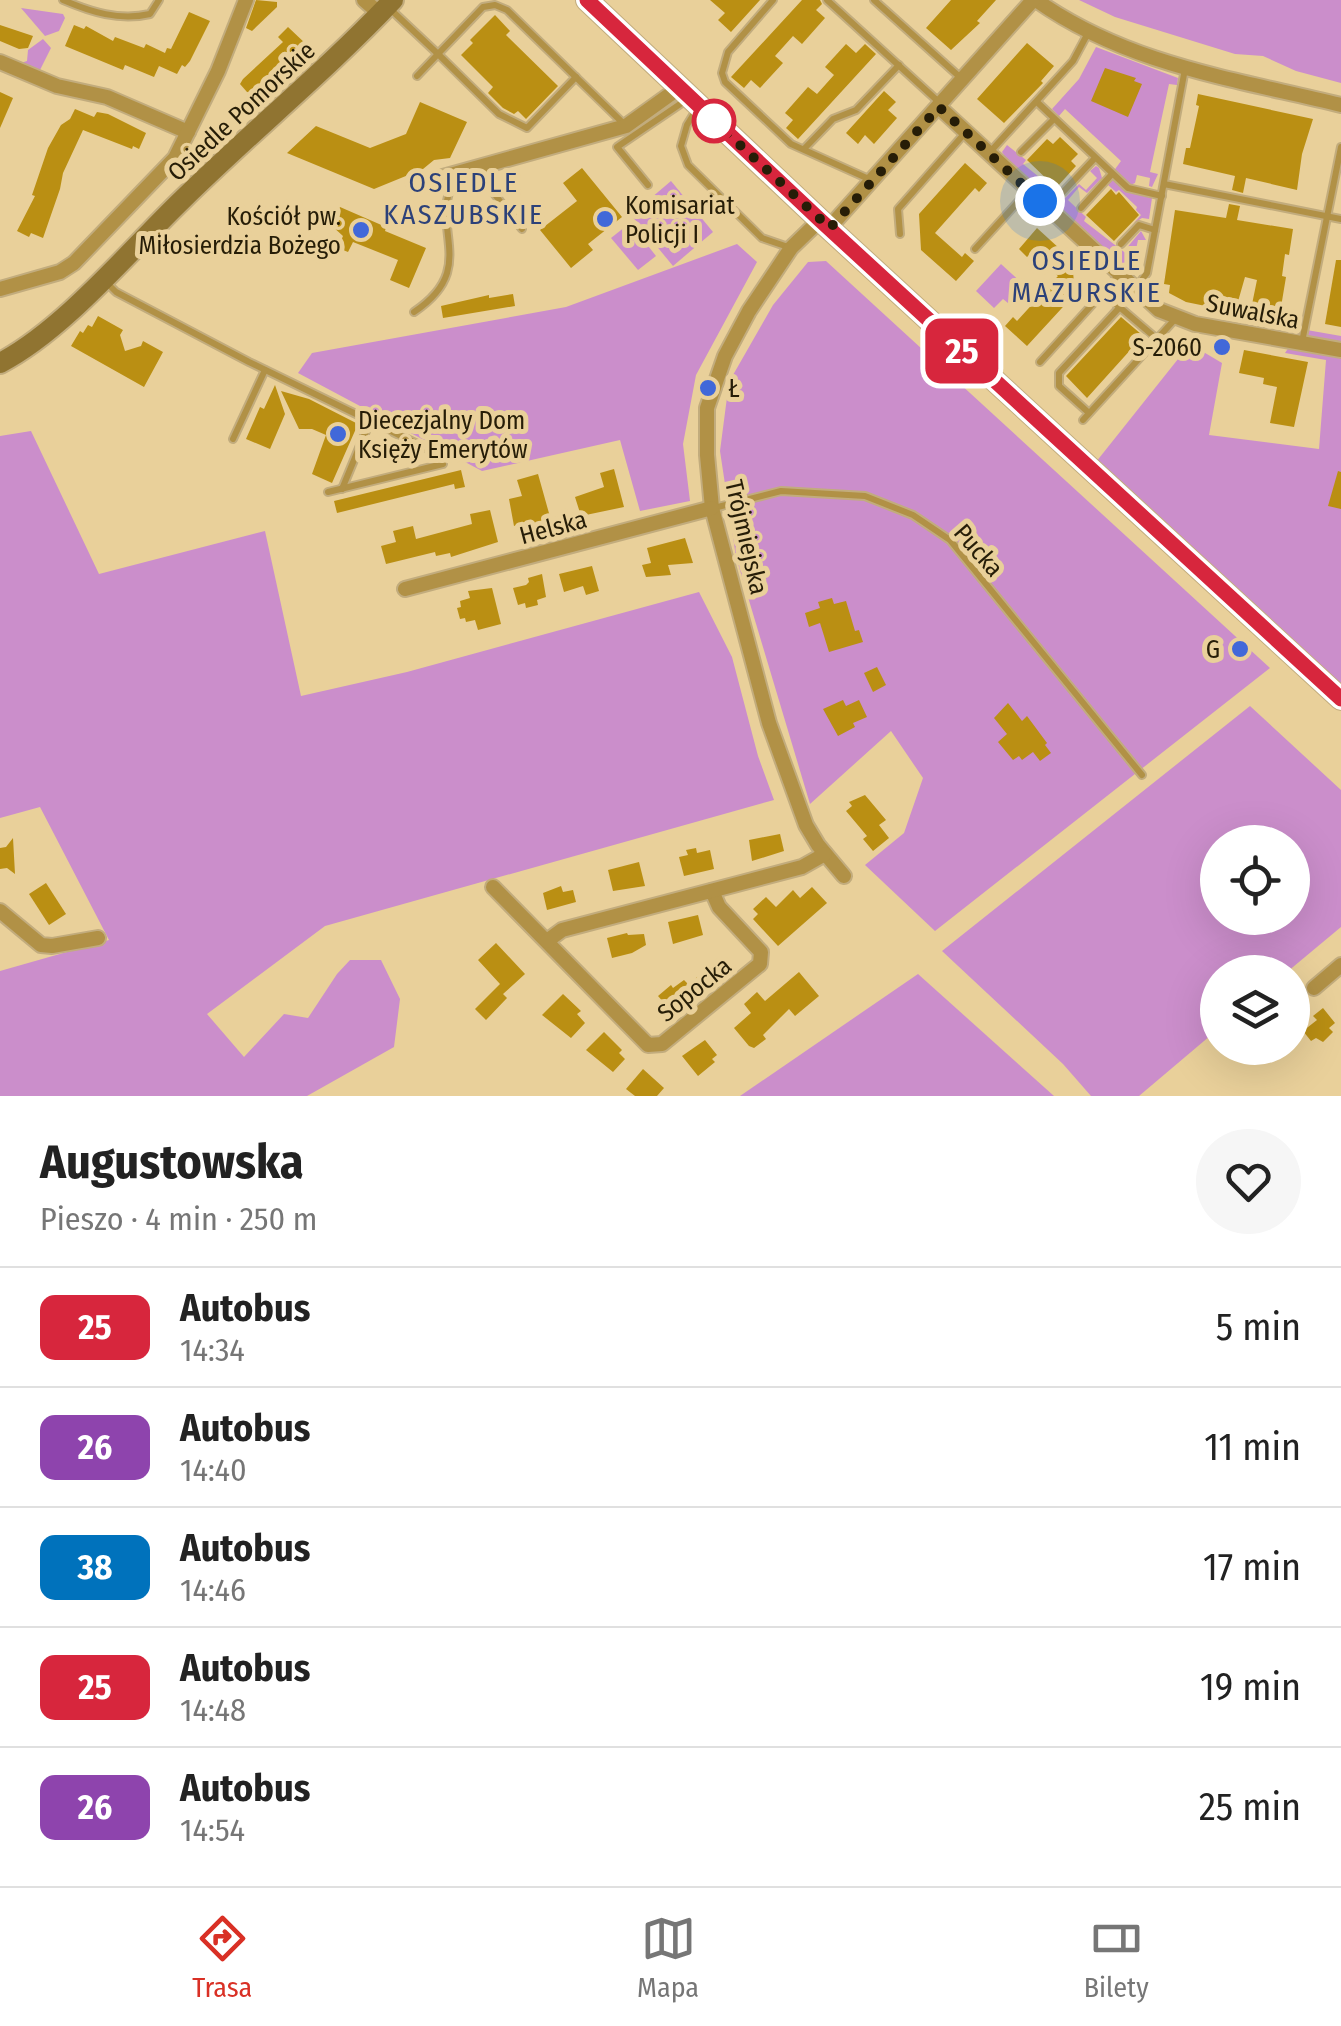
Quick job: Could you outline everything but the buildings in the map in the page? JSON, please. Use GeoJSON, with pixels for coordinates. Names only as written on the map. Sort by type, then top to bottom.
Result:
{"type":"FeatureCollection","features":[{"type":"Feature","properties":{"kind":"street","name":"Osiedle Pomorskie"},"geometry":{"type":"LineString","coordinates":[[0,289],[60,272],[74,263],[163,174],[218,72],[246,0]]}},
{"type":"Feature","properties":{"kind":"street"},"geometry":{"type":"LineString","coordinates":[[587,0],[824,224],[1341,699]]}},
{"type":"Feature","properties":{"kind":"street"},"geometry":{"type":"LineString","coordinates":[[1035,0],[1088,32],[1155,60],[1341,105]]}},
{"type":"Feature","properties":{"kind":"street","name":"Trójmiejska"},"geometry":{"type":"LineString","coordinates":[[844,876],[825,854],[802,815],[769,723],[712,508],[707,408],[741,326],[791,248],[872,181],[1035,0]]}},
{"type":"Feature","properties":{"kind":"street","name":"Osiedle Pomorskie"},"geometry":{"type":"LineString","coordinates":[[0,363],[42,333],[104,279],[381,5]]}},
{"type":"Feature","properties":{"kind":"street","name":"Osiedle Pomorskie"},"geometry":{"type":"LineString","coordinates":[[0,62],[58,86],[107,97],[188,132]]}},
{"type":"Feature","properties":{"kind":"street"},"geometry":{"type":"LineString","coordinates":[[458,172],[626,126],[689,97]]}},
{"type":"Feature","properties":{"kind":"street","name":"Suwalska"},"geometry":{"type":"LineString","coordinates":[[940,106],[1159,310],[1195,324],[1341,350]]}},
{"type":"Feature","properties":{"kind":"street","name":"Helska"},"geometry":{"type":"LineString","coordinates":[[405,589],[712,508]]}},
{"type":"Feature","properties":{"kind":"street"},"geometry":{"type":"LineString","coordinates":[[547,941],[562,930],[802,867],[825,854]]}},
{"type":"Feature","properties":{"kind":"street","name":"Sopocka"},"geometry":{"type":"LineString","coordinates":[[493,887],[648,1045],[662,1044],[760,964],[762,952],[719,908],[712,891]]}},
{"type":"Feature","properties":{"kind":"street"},"geometry":{"type":"LineString","coordinates":[[0,911],[41,945],[98,938]]}},
{"type":"Feature","properties":{"kind":"street"},"geometry":{"type":"LineString","coordinates":[[1314,988],[1341,965]]}},
{"type":"Feature","properties":{"kind":"lane"},"geometry":{"type":"LineString","coordinates":[[64,0],[102,14],[143,16],[150,14],[160,0]]}},
{"type":"Feature","properties":{"kind":"lane"},"geometry":{"type":"LineString","coordinates":[[774,0],[728,52],[722,73],[725,82],[791,144],[872,181]]}},
{"type":"Feature","properties":{"kind":"lane"},"geometry":{"type":"LineString","coordinates":[[828,0],[940,106]]}},
{"type":"Feature","properties":{"kind":"lane"},"geometry":{"type":"LineString","coordinates":[[874,0],[963,80]]}},
{"type":"Feature","properties":{"kind":"lane"},"geometry":{"type":"LineString","coordinates":[[381,5],[438,54],[498,114],[527,128],[576,77]]}},
{"type":"Feature","properties":{"kind":"lane"},"geometry":{"type":"LineString","coordinates":[[417,76],[483,8],[495,5],[507,10],[626,126]]}},
{"type":"Feature","properties":{"kind":"lane"},"geometry":{"type":"LineString","coordinates":[[989,154],[1073,61],[1088,32]]}},
{"type":"Feature","properties":{"kind":"lane"},"geometry":{"type":"LineString","coordinates":[[804,150],[834,120],[856,110],[899,64]]}},
{"type":"Feature","properties":{"kind":"lane"},"geometry":{"type":"LineString","coordinates":[[1135,289],[1147,273],[1185,69]]}},
{"type":"Feature","properties":{"kind":"lane"},"geometry":{"type":"LineString","coordinates":[[648,185],[617,147],[689,97]]}},
{"type":"Feature","properties":{"kind":"lane"},"geometry":{"type":"LineString","coordinates":[[689,97],[681,146],[688,165],[762,238],[791,248]]}},
{"type":"Feature","properties":{"kind":"lane"},"geometry":{"type":"LineString","coordinates":[[1038,103],[1128,188],[1162,196]]}},
{"type":"Feature","properties":{"kind":"lane"},"geometry":{"type":"LineString","coordinates":[[1021,152],[1054,119]]}},
{"type":"Feature","properties":{"kind":"lane"},"geometry":{"type":"LineString","coordinates":[[900,234],[898,209],[966,132]]}},
{"type":"Feature","properties":{"kind":"lane"},"geometry":{"type":"LineString","coordinates":[[1302,344],[1341,147]]}},
{"type":"Feature","properties":{"kind":"lane"},"geometry":{"type":"LineString","coordinates":[[1063,192],[1095,158]]}},
{"type":"Feature","properties":{"kind":"lane"},"geometry":{"type":"LineString","coordinates":[[414,312],[441,289],[450,264],[447,205],[450,186],[458,172],[522,229]]}},
{"type":"Feature","properties":{"kind":"lane"},"geometry":{"type":"LineString","coordinates":[[1081,208],[1112,174]]}},
{"type":"Feature","properties":{"kind":"lane"},"geometry":{"type":"LineString","coordinates":[[1164,184],[1341,218]]}},
{"type":"Feature","properties":{"kind":"lane"},"geometry":{"type":"LineString","coordinates":[[974,249],[1028,190]]}},
{"type":"Feature","properties":{"kind":"lane"},"geometry":{"type":"LineString","coordinates":[[1121,244],[1140,225],[1155,230]]}},
{"type":"Feature","properties":{"kind":"lane"},"geometry":{"type":"LineString","coordinates":[[1040,362],[1120,274]]}},
{"type":"Feature","properties":{"kind":"lane"},"geometry":{"type":"LineString","coordinates":[[104,279],[116,292],[264,370],[436,453],[443,464],[328,492]]}},
{"type":"Feature","properties":{"kind":"lane"},"geometry":{"type":"LineString","coordinates":[[1103,293],[1156,340]]}},
{"type":"Feature","properties":{"kind":"lane"},"geometry":{"type":"LineString","coordinates":[[1119,308],[1060,373],[1059,386],[1086,416],[1177,317]]}},
{"type":"Feature","properties":{"kind":"lane"},"geometry":{"type":"LineString","coordinates":[[233,440],[264,370]]}},
{"type":"Feature","properties":{"kind":"lane"},"geometry":{"type":"LineString","coordinates":[[342,489],[372,419]]}},
{"type":"Feature","properties":{"kind":"lane","name":"Pucka"},"geometry":{"type":"LineString","coordinates":[[712,508],[781,490],[865,496],[913,516],[950,540],[1142,776]]}},
{"type":"Feature","properties":{"kind":"shaded area"},"geometry":{"type":"Polygon","coordinates":[[[1079,0],[1341,0],[1341,83],[1296,71],[1263,56],[1235,54],[1115,17],[1079,0]]]}},
{"type":"Feature","properties":{"kind":"shaded area"},"geometry":{"type":"Polygon","coordinates":[[[21,8],[63,14],[65,18],[59,31],[45,36],[21,8]]]}},
{"type":"Feature","properties":{"kind":"shaded area"},"geometry":{"type":"Polygon","coordinates":[[[43,39],[51,48],[38,74],[21,63],[27,61],[28,50],[43,39]]]}},
{"type":"Feature","properties":{"kind":"shaded area"},"geometry":{"type":"Polygon","coordinates":[[[1096,47],[1178,78],[1177,85],[1169,84],[1150,172],[1158,174],[1152,187],[1150,178],[1137,175],[1135,183],[1128,186],[1113,172],[1121,161],[1065,109],[1059,116],[1052,109],[1079,79],[1096,47]]]}},
{"type":"Feature","properties":{"kind":"shaded area"},"geometry":{"type":"Polygon","coordinates":[[[1007,145],[1026,160],[1023,164],[1065,198],[1079,184],[1086,190],[1097,178],[1090,171],[1099,168],[1102,178],[1087,193],[1079,187],[1068,200],[1086,217],[1084,221],[1128,255],[1125,250],[1141,231],[1146,240],[1138,240],[1133,264],[1141,266],[1139,274],[1128,274],[1007,160],[1002,152],[1007,145]]]}},
{"type":"Feature","properties":{"kind":"shaded area"},"geometry":{"type":"Polygon","coordinates":[[[1113,179],[1127,192],[1152,198],[1149,219],[1134,223],[1141,215],[1119,190],[1116,192],[1108,185],[1113,179]]]}},
{"type":"Feature","properties":{"kind":"shaded area"},"geometry":{"type":"Polygon","coordinates":[[[671,181],[713,232],[673,266],[631,215],[671,181]]]}},
{"type":"Feature","properties":{"kind":"shaded area"},"geometry":{"type":"Polygon","coordinates":[[[630,223],[656,256],[638,270],[611,238],[630,223]]]}},
{"type":"Feature","properties":{"kind":"shaded area"},"geometry":{"type":"Polygon","coordinates":[[[737,244],[757,262],[696,375],[683,444],[690,501],[640,511],[620,440],[482,471],[298,373],[312,353],[566,307],[737,244]]]}},
{"type":"Feature","properties":{"kind":"shaded area"},"geometry":{"type":"Polygon","coordinates":[[[826,261],[1270,668],[935,931],[865,865],[904,833],[923,778],[891,731],[810,804],[736,557],[720,451],[729,382],[773,305],[808,262],[826,261]]]}},
{"type":"Feature","properties":{"kind":"shaded area"},"geometry":{"type":"Polygon","coordinates":[[[1001,264],[1024,285],[1008,303],[1003,299],[994,308],[976,291],[1001,264]]]}},
{"type":"Feature","properties":{"kind":"shaded area"},"geometry":{"type":"Polygon","coordinates":[[[1301,329],[1341,336],[1341,686],[1096,462],[1190,344],[1222,363],[1209,435],[1319,449],[1326,360],[1285,353],[1301,329]]]}},
{"type":"Feature","properties":{"kind":"shaded area"},"geometry":{"type":"Polygon","coordinates":[[[31,431],[99,574],[265,531],[301,696],[407,672],[699,592],[732,657],[774,800],[325,926],[207,1014],[244,1057],[284,1014],[308,1018],[350,960],[381,960],[400,999],[394,1047],[307,1096],[0,1096],[0,971],[109,940],[40,807],[0,818],[0,436],[31,431]]]}},
{"type":"Feature","properties":{"kind":"shaded area"},"geometry":{"type":"Polygon","coordinates":[[[1250,706],[1341,790],[1341,927],[1307,955],[1200,955],[1200,1044],[1139,1096],[1091,1096],[1063,1064],[942,951],[1250,706]]]}},
{"type":"Feature","properties":{"kind":"shaded area"},"geometry":{"type":"Polygon","coordinates":[[[918,974],[1054,1096],[740,1096],[918,974]]]}},
{"type":"Feature","properties":{"kind":"bus line","name":"25"},"geometry":{"type":"LineString","coordinates":[[587,0],[1341,699]]}},
{"type":"Feature","properties":{"kind":"place","name":"Komisariat Policji I"},"geometry":{"type":"Point","coordinates":[605,219]}},
{"type":"Feature","properties":{"kind":"place","name":"Kościół pw. Miłosierdzia Bożego"},"geometry":{"type":"Point","coordinates":[361,230]}},
{"type":"Feature","properties":{"kind":"place","name":"S-2060"},"geometry":{"type":"Point","coordinates":[1222,347]}},
{"type":"Feature","properties":{"kind":"place","name":"Ł"},"geometry":{"type":"Point","coordinates":[708,388]}},
{"type":"Feature","properties":{"kind":"place","name":"Diecezjalny Dom Księży Emerytów"},"geometry":{"type":"Point","coordinates":[338,434]}},
{"type":"Feature","properties":{"kind":"place","name":"G"},"geometry":{"type":"Point","coordinates":[1240,649]}},
{"type":"Feature","properties":{"kind":"district","name":"OSIEDLE KASZUBSKIE"},"geometry":{"type":"Point","coordinates":[464,198]}},
{"type":"Feature","properties":{"kind":"district","name":"OSIEDLE MAZURSKIE"},"geometry":{"type":"Point","coordinates":[1087,276]}},
{"type":"Feature","properties":{"kind":"route"},"geometry":{"type":"LineString","coordinates":[[714,121],[830,228],[939,107],[1040,201]]}}]}
